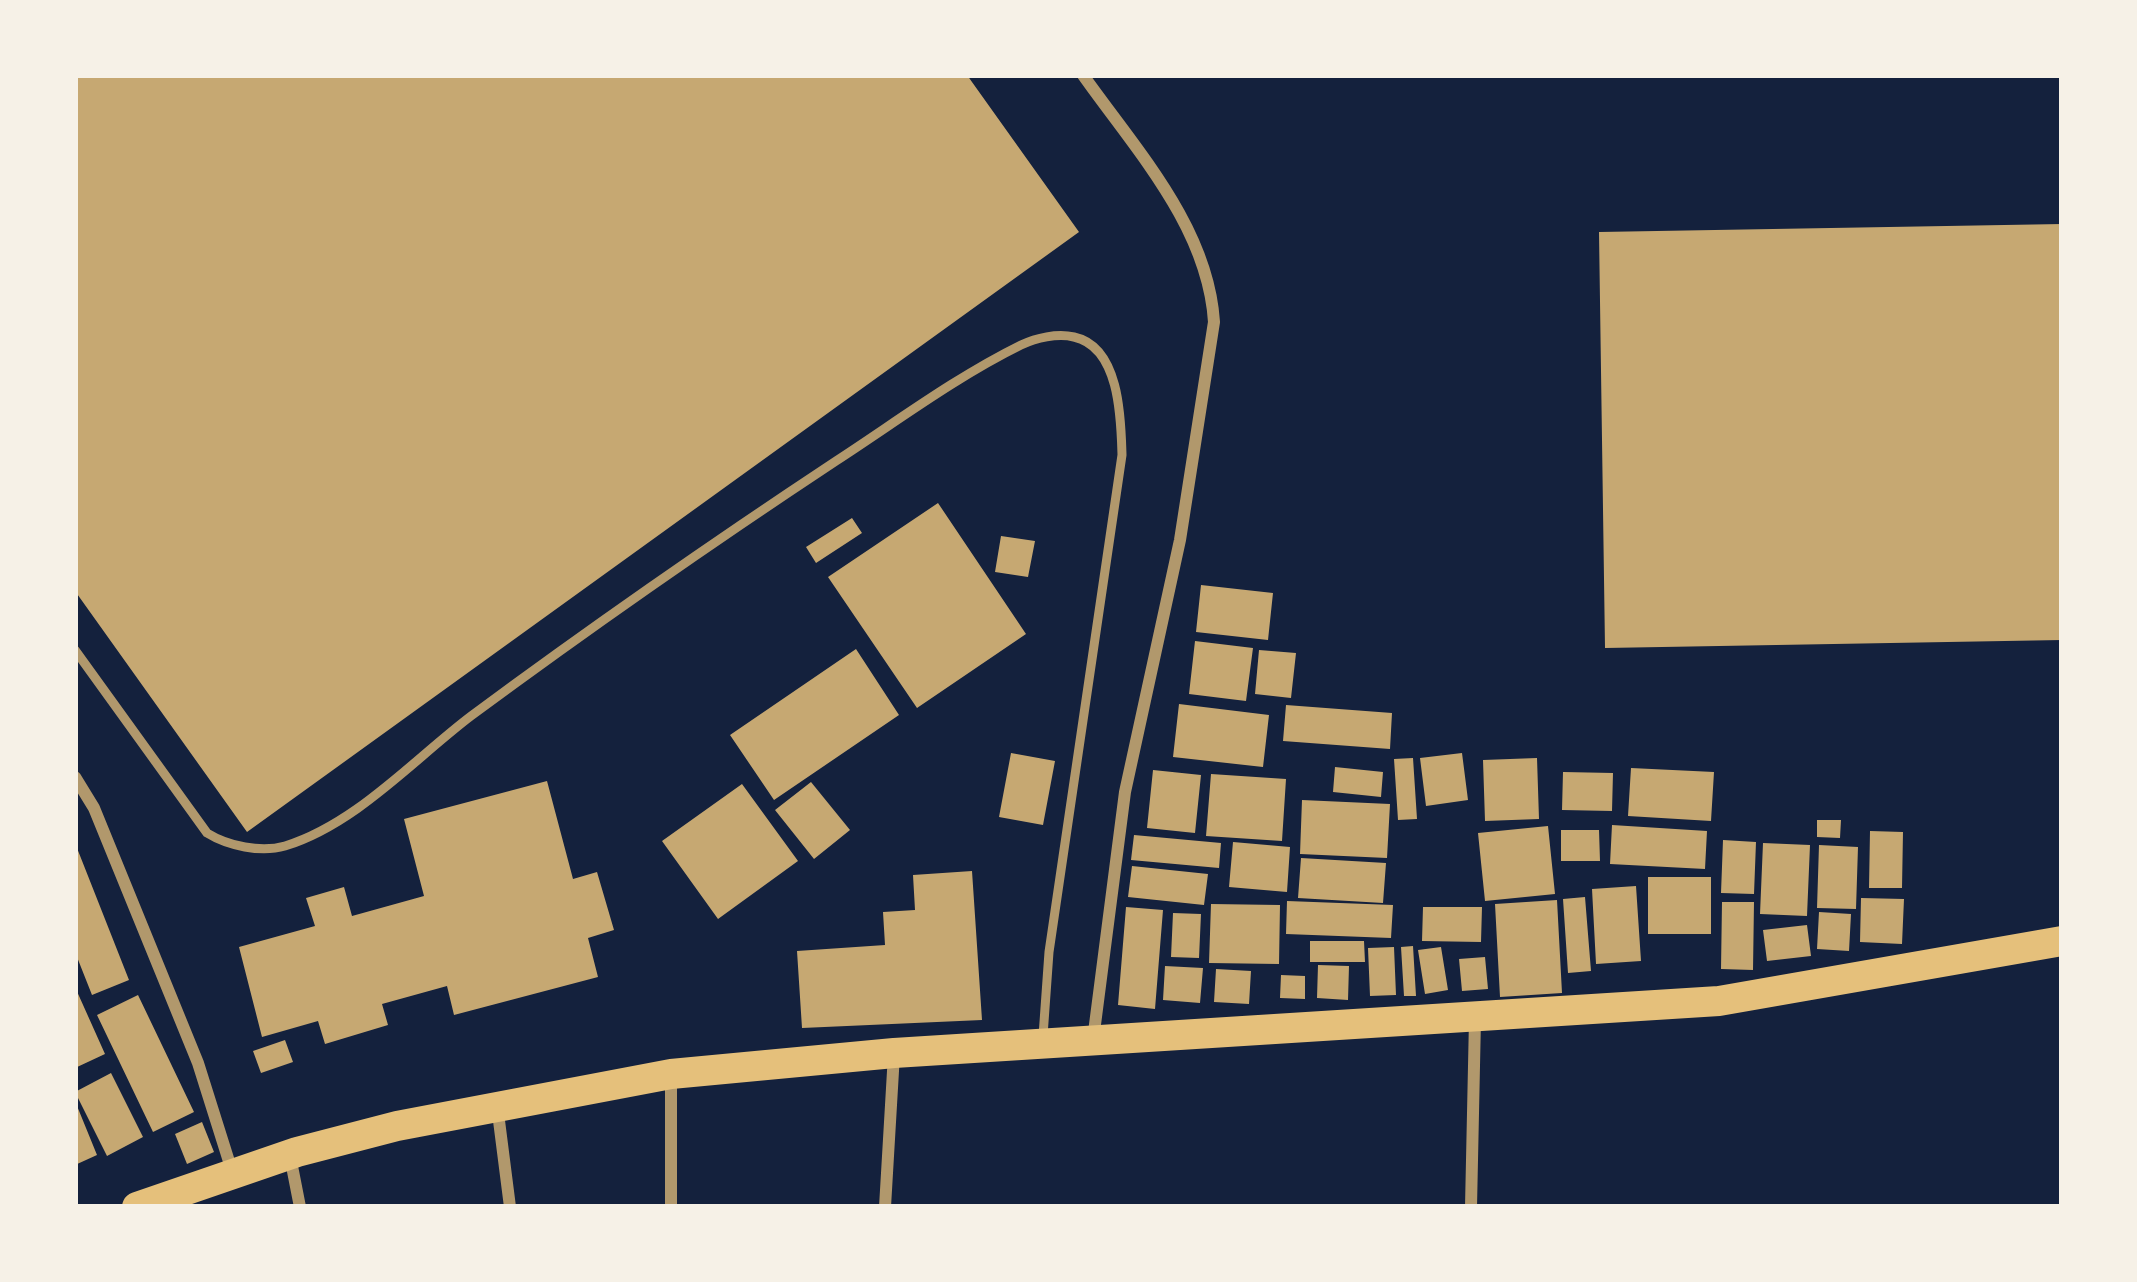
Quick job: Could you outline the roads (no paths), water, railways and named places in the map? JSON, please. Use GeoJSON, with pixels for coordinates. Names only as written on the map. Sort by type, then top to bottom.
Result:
{"type":"FeatureCollection","features":[{"type":"Feature","properties":{"kind":"main road"},"geometry":{"type":"LineString","coordinates":[[136,1207],[290,1154],[497,1104],[670,1074],[895,1053],[1042,1048],[1719,1001],[2062,941]]}},
{"type":"Feature","properties":{"kind":"street"},"geometry":{"type":"LineString","coordinates":[[1083,75],[1192,235],[1212,291],[1214,322],[1180,541],[1125,792],[1093,1042]]}},
{"type":"Feature","properties":{"kind":"street"},"geometry":{"type":"LineString","coordinates":[[75,777],[94,808],[198,1063],[233,1173]]}},
{"type":"Feature","properties":{"kind":"street"},"geometry":{"type":"LineString","coordinates":[[1472,1207],[1475,1019]]}},
{"type":"Feature","properties":{"kind":"street"},"geometry":{"type":"LineString","coordinates":[[886,1207],[895,1053]]}},
{"type":"Feature","properties":{"kind":"street"},"geometry":{"type":"LineString","coordinates":[[670,1074],[671,1207]]}},
{"type":"Feature","properties":{"kind":"street"},"geometry":{"type":"LineString","coordinates":[[497,1104],[510,1207]]}},
{"type":"Feature","properties":{"kind":"street"},"geometry":{"type":"LineString","coordinates":[[290,1154],[300,1207]]}},
{"type":"Feature","properties":{"kind":"lane"},"geometry":{"type":"LineString","coordinates":[[75,650],[207,833],[226,845],[281,848],[316,832],[382,788],[469,718],[731,530],[908,413],[1023,344],[1051,336],[1078,337],[1098,352],[1112,376],[1122,455],[1049,952],[1042,1048]]}}]}
